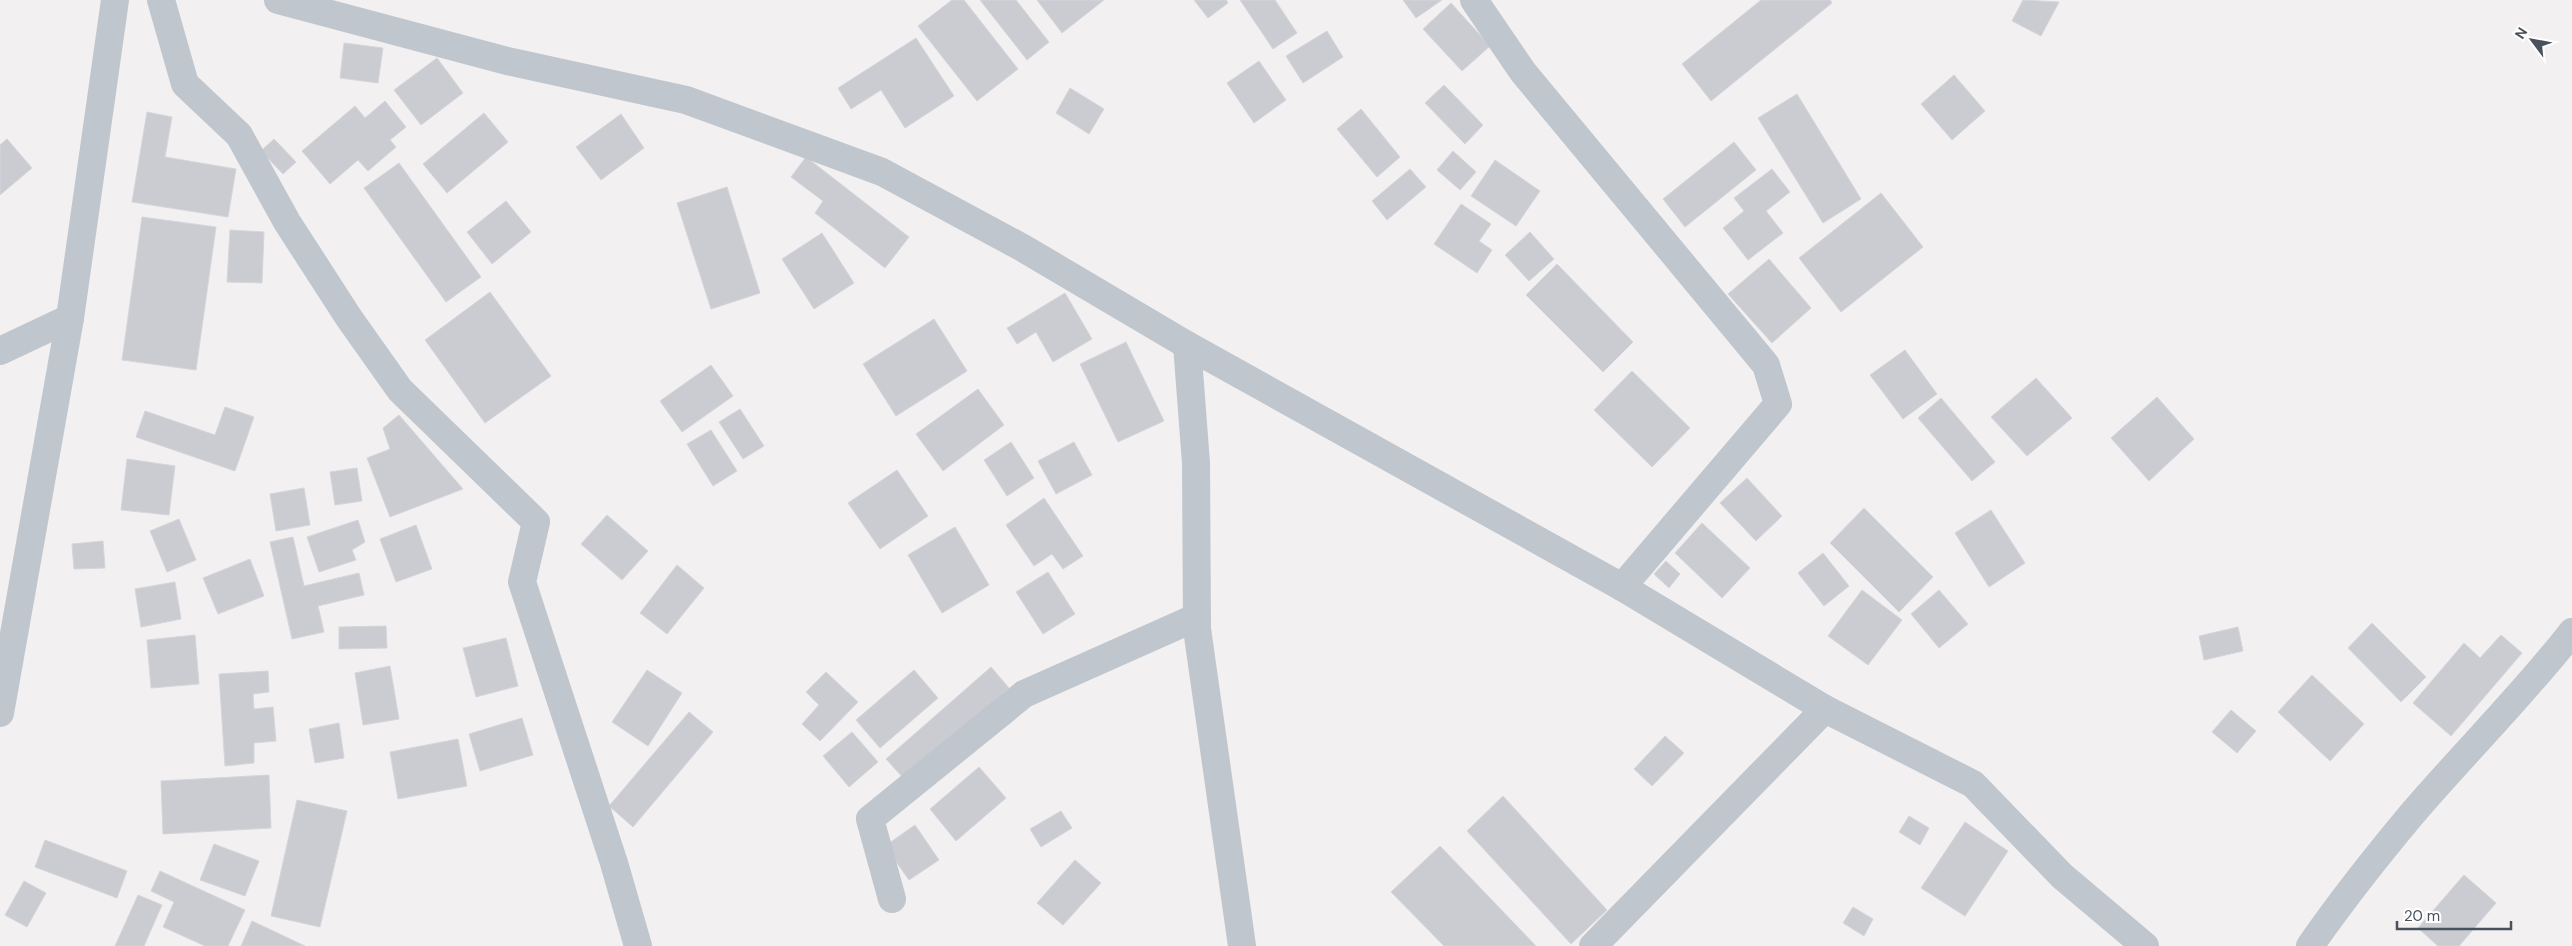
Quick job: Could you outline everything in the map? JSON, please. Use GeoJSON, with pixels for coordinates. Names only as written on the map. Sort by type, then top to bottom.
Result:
{"type":"FeatureCollection","features":[{"type":"Feature","properties":{"kind":"street"},"geometry":{"type":"LineString","coordinates":[[0,713],[70,318],[115,0]]}},
{"type":"Feature","properties":{"kind":"street"},"geometry":{"type":"LineString","coordinates":[[161,0],[185,84],[239,135],[288,222],[348,318],[400,390],[536,522],[522,582],[614,864],[638,946]]}},
{"type":"Feature","properties":{"kind":"street"},"geometry":{"type":"LineString","coordinates":[[278,0],[507,61],[686,100],[882,172],[1023,248],[1187,345],[1622,587],[1824,710],[1973,784],[2062,876],[2145,946]]}},
{"type":"Feature","properties":{"kind":"street"},"geometry":{"type":"LineString","coordinates":[[1474,0],[1523,72],[1766,365],[1778,404],[1622,587]]}},
{"type":"Feature","properties":{"kind":"street"},"geometry":{"type":"LineString","coordinates":[[0,351],[70,318]]}},
{"type":"Feature","properties":{"kind":"street"},"geometry":{"type":"LineString","coordinates":[[1187,345],[1196,463],[1197,617],[1242,946]]}},
{"type":"Feature","properties":{"kind":"street"},"geometry":{"type":"LineString","coordinates":[[892,899],[870,819],[1024,694],[1197,617]]}},
{"type":"Feature","properties":{"kind":"street"},"geometry":{"type":"LineString","coordinates":[[2310,946],[2342,900],[2413,814],[2543,670],[2572,632]]}},
{"type":"Feature","properties":{"kind":"street"},"geometry":{"type":"LineString","coordinates":[[1593,946],[1824,710]]}},
{"type":"Feature","properties":{"kind":"building"},"geometry":{"type":"Polygon","coordinates":[[[952,0],[964,0],[1018,69],[977,101],[918,26],[952,0]]]}},
{"type":"Feature","properties":{"kind":"building"},"geometry":{"type":"Polygon","coordinates":[[[980,0],[1016,0],[1049,42],[1027,60],[980,0]]]}},
{"type":"Feature","properties":{"kind":"building"},"geometry":{"type":"Polygon","coordinates":[[[1037,0],[1104,0],[1062,33],[1037,0]]]}},
{"type":"Feature","properties":{"kind":"building"},"geometry":{"type":"Polygon","coordinates":[[[1194,0],[1226,0],[1228,3],[1208,18],[1194,0]]]}},
{"type":"Feature","properties":{"kind":"building"},"geometry":{"type":"Polygon","coordinates":[[[1240,0],[1275,0],[1297,33],[1273,49],[1240,0]]]}},
{"type":"Feature","properties":{"kind":"building"},"geometry":{"type":"Polygon","coordinates":[[[1403,0],[1442,0],[1416,18],[1403,0]]]}},
{"type":"Feature","properties":{"kind":"building"},"geometry":{"type":"Polygon","coordinates":[[[1761,0],[1830,0],[1832,3],[1711,101],[1682,64],[1761,0]]]}},
{"type":"Feature","properties":{"kind":"building"},"geometry":{"type":"Polygon","coordinates":[[[2023,0],[2059,2],[2041,36],[2012,21],[2023,0]]]}},
{"type":"Feature","properties":{"kind":"building"},"geometry":{"type":"Polygon","coordinates":[[[1451,3],[1490,46],[1462,71],[1423,29],[1451,3]]]}},
{"type":"Feature","properties":{"kind":"building"},"geometry":{"type":"Polygon","coordinates":[[[1327,31],[1343,57],[1303,83],[1286,56],[1327,31]]]}},
{"type":"Feature","properties":{"kind":"building"},"geometry":{"type":"Polygon","coordinates":[[[916,38],[954,96],[905,128],[881,90],[851,109],[838,88],[916,38]]]}},
{"type":"Feature","properties":{"kind":"building"},"geometry":{"type":"Polygon","coordinates":[[[344,43],[383,48],[378,83],[340,78],[344,43]]]}},
{"type":"Feature","properties":{"kind":"building"},"geometry":{"type":"Polygon","coordinates":[[[437,58],[463,93],[421,125],[394,90],[437,58]]]}},
{"type":"Feature","properties":{"kind":"building"},"geometry":{"type":"Polygon","coordinates":[[[1259,61],[1286,100],[1254,123],[1227,83],[1259,61]]]}},
{"type":"Feature","properties":{"kind":"building"},"geometry":{"type":"Polygon","coordinates":[[[1954,75],[1985,111],[1952,140],[1921,104],[1954,75]]]}},
{"type":"Feature","properties":{"kind":"building"},"geometry":{"type":"Polygon","coordinates":[[[1444,85],[1483,125],[1465,144],[1425,103],[1444,85]]]}},
{"type":"Feature","properties":{"kind":"building"},"geometry":{"type":"Polygon","coordinates":[[[1070,88],[1104,109],[1089,134],[1056,113],[1070,88]]]}},
{"type":"Feature","properties":{"kind":"building"},"geometry":{"type":"Polygon","coordinates":[[[1797,94],[1861,199],[1823,223],[1758,118],[1797,94]]]}},
{"type":"Feature","properties":{"kind":"building"},"geometry":{"type":"Polygon","coordinates":[[[385,101],[406,127],[390,140],[396,147],[368,171],[358,160],[330,184],[302,151],[355,106],[365,118],[385,101]]]}},
{"type":"Feature","properties":{"kind":"building"},"geometry":{"type":"Polygon","coordinates":[[[1361,109],[1400,157],[1377,177],[1337,129],[1361,109]]]}},
{"type":"Feature","properties":{"kind":"building"},"geometry":{"type":"Polygon","coordinates":[[[147,112],[172,117],[165,157],[236,169],[228,217],[132,202],[147,112]]]}},
{"type":"Feature","properties":{"kind":"building"},"geometry":{"type":"Polygon","coordinates":[[[484,113],[508,142],[447,193],[423,164],[484,113]]]}},
{"type":"Feature","properties":{"kind":"building"},"geometry":{"type":"Polygon","coordinates":[[[621,114],[644,148],[601,180],[576,147],[621,114]]]}},
{"type":"Feature","properties":{"kind":"building"},"geometry":{"type":"Polygon","coordinates":[[[7,139],[32,168],[0,195],[0,145],[7,139]]]}},
{"type":"Feature","properties":{"kind":"building"},"geometry":{"type":"Polygon","coordinates":[[[274,139],[296,162],[283,174],[261,151],[274,139]]]}},
{"type":"Feature","properties":{"kind":"building"},"geometry":{"type":"Polygon","coordinates":[[[1734,142],[1756,170],[1685,227],[1663,199],[1734,142]]]}},
{"type":"Feature","properties":{"kind":"building"},"geometry":{"type":"Polygon","coordinates":[[[1453,151],[1476,172],[1460,190],[1437,170],[1453,151]]]}},
{"type":"Feature","properties":{"kind":"building"},"geometry":{"type":"Polygon","coordinates":[[[806,157],[909,237],[885,268],[815,213],[823,201],[791,177],[806,157]]]}},
{"type":"Feature","properties":{"kind":"building"},"geometry":{"type":"Polygon","coordinates":[[[1495,160],[1540,191],[1516,226],[1471,196],[1495,160]]]}},
{"type":"Feature","properties":{"kind":"building"},"geometry":{"type":"Polygon","coordinates":[[[399,163],[481,277],[446,302],[364,188],[399,163]]]}},
{"type":"Feature","properties":{"kind":"building"},"geometry":{"type":"Polygon","coordinates":[[[1410,169],[1426,187],[1387,220],[1372,201],[1410,169]]]}},
{"type":"Feature","properties":{"kind":"building"},"geometry":{"type":"Polygon","coordinates":[[[1772,169],[1790,192],[1766,211],[1783,233],[1748,260],[1723,228],[1744,211],[1734,198],[1772,169]]]}},
{"type":"Feature","properties":{"kind":"building"},"geometry":{"type":"Polygon","coordinates":[[[727,187],[760,293],[711,309],[677,203],[727,187]]]}},
{"type":"Feature","properties":{"kind":"building"},"geometry":{"type":"Polygon","coordinates":[[[1881,193],[1923,247],[1841,312],[1799,258],[1881,193]]]}},
{"type":"Feature","properties":{"kind":"building"},"geometry":{"type":"Polygon","coordinates":[[[506,201],[531,232],[492,264],[467,232],[506,201]]]}},
{"type":"Feature","properties":{"kind":"building"},"geometry":{"type":"Polygon","coordinates":[[[1461,204],[1491,224],[1479,241],[1492,250],[1477,273],[1434,244],[1461,204]]]}},
{"type":"Feature","properties":{"kind":"building"},"geometry":{"type":"Polygon","coordinates":[[[142,217],[216,227],[196,370],[122,360],[142,217]]]}},
{"type":"Feature","properties":{"kind":"building"},"geometry":{"type":"Polygon","coordinates":[[[230,230],[264,232],[262,283],[227,282],[230,230]]]}},
{"type":"Feature","properties":{"kind":"building"},"geometry":{"type":"Polygon","coordinates":[[[1530,232],[1554,259],[1529,281],[1505,255],[1530,232]]]}},
{"type":"Feature","properties":{"kind":"building"},"geometry":{"type":"Polygon","coordinates":[[[822,233],[854,283],[814,309],[782,259],[822,233]]]}},
{"type":"Feature","properties":{"kind":"building"},"geometry":{"type":"Polygon","coordinates":[[[1769,259],[1811,308],[1772,343],[1728,294],[1769,259]]]}},
{"type":"Feature","properties":{"kind":"building"},"geometry":{"type":"Polygon","coordinates":[[[1557,264],[1633,342],[1603,372],[1526,295],[1557,264]]]}},
{"type":"Feature","properties":{"kind":"building"},"geometry":{"type":"Polygon","coordinates":[[[490,292],[551,376],[485,423],[425,340],[490,292]]]}},
{"type":"Feature","properties":{"kind":"building"},"geometry":{"type":"Polygon","coordinates":[[[1065,293],[1092,339],[1053,362],[1036,332],[1017,344],[1007,328],[1065,293]]]}},
{"type":"Feature","properties":{"kind":"building"},"geometry":{"type":"Polygon","coordinates":[[[934,319],[967,371],[896,416],[863,364],[934,319]]]}},
{"type":"Feature","properties":{"kind":"building"},"geometry":{"type":"Polygon","coordinates":[[[1126,342],[1164,421],[1118,442],[1080,364],[1126,342]]]}},
{"type":"Feature","properties":{"kind":"building"},"geometry":{"type":"Polygon","coordinates":[[[1905,350],[1937,394],[1903,419],[1870,375],[1905,350]]]}},
{"type":"Feature","properties":{"kind":"building"},"geometry":{"type":"Polygon","coordinates":[[[711,365],[733,396],[682,432],[660,401],[711,365]]]}},
{"type":"Feature","properties":{"kind":"building"},"geometry":{"type":"Polygon","coordinates":[[[1632,371],[1690,428],[1652,467],[1594,410],[1632,371]]]}},
{"type":"Feature","properties":{"kind":"building"},"geometry":{"type":"Polygon","coordinates":[[[2036,378],[2072,418],[2027,456],[1991,417],[2036,378]]]}},
{"type":"Feature","properties":{"kind":"building"},"geometry":{"type":"Polygon","coordinates":[[[978,389],[1004,425],[943,471],[916,434],[978,389]]]}},
{"type":"Feature","properties":{"kind":"building"},"geometry":{"type":"Polygon","coordinates":[[[2157,397],[2194,439],[2149,481],[2111,438],[2157,397]]]}},
{"type":"Feature","properties":{"kind":"building"},"geometry":{"type":"Polygon","coordinates":[[[1941,398],[1995,462],[1972,481],[1918,418],[1941,398]]]}},
{"type":"Feature","properties":{"kind":"building"},"geometry":{"type":"Polygon","coordinates":[[[225,407],[254,417],[235,471],[136,437],[145,411],[215,435],[225,407]]]}},
{"type":"Feature","properties":{"kind":"building"},"geometry":{"type":"Polygon","coordinates":[[[740,409],[764,446],[743,459],[719,422],[740,409]]]}},
{"type":"Feature","properties":{"kind":"building"},"geometry":{"type":"Polygon","coordinates":[[[399,415],[463,489],[390,517],[367,458],[390,449],[383,428],[399,415]]]}},
{"type":"Feature","properties":{"kind":"building"},"geometry":{"type":"Polygon","coordinates":[[[711,430],[737,471],[713,486],[687,444],[711,430]]]}},
{"type":"Feature","properties":{"kind":"building"},"geometry":{"type":"Polygon","coordinates":[[[1011,442],[1034,478],[1007,496],[984,460],[1011,442]]]}},
{"type":"Feature","properties":{"kind":"building"},"geometry":{"type":"Polygon","coordinates":[[[1074,442],[1092,475],[1056,494],[1038,461],[1074,442]]]}},
{"type":"Feature","properties":{"kind":"building"},"geometry":{"type":"Polygon","coordinates":[[[127,459],[175,466],[169,515],[121,510],[127,459]]]}},
{"type":"Feature","properties":{"kind":"building"},"geometry":{"type":"Polygon","coordinates":[[[357,468],[362,501],[335,505],[330,472],[357,468]]]}},
{"type":"Feature","properties":{"kind":"building"},"geometry":{"type":"Polygon","coordinates":[[[897,470],[928,516],[880,549],[848,503],[897,470]]]}},
{"type":"Feature","properties":{"kind":"building"},"geometry":{"type":"Polygon","coordinates":[[[1747,478],[1782,516],[1756,541],[1720,503],[1747,478]]]}},
{"type":"Feature","properties":{"kind":"building"},"geometry":{"type":"Polygon","coordinates":[[[304,488],[310,525],[276,531],[270,494],[304,488]]]}},
{"type":"Feature","properties":{"kind":"building"},"geometry":{"type":"Polygon","coordinates":[[[1044,498],[1083,556],[1063,569],[1052,554],[1034,566],[1006,525],[1044,498]]]}},
{"type":"Feature","properties":{"kind":"building"},"geometry":{"type":"Polygon","coordinates":[[[1864,508],[1933,577],[1899,612],[1830,543],[1864,508]]]}},
{"type":"Feature","properties":{"kind":"building"},"geometry":{"type":"Polygon","coordinates":[[[1991,510],[2025,563],[1989,587],[1955,533],[1991,510]]]}},
{"type":"Feature","properties":{"kind":"building"},"geometry":{"type":"Polygon","coordinates":[[[607,515],[648,551],[622,580],[581,544],[607,515]]]}},
{"type":"Feature","properties":{"kind":"building"},"geometry":{"type":"Polygon","coordinates":[[[179,519],[196,560],[167,572],[150,531],[179,519]]]}},
{"type":"Feature","properties":{"kind":"building"},"geometry":{"type":"Polygon","coordinates":[[[358,520],[365,542],[352,550],[356,560],[319,572],[307,537],[358,520]]]}},
{"type":"Feature","properties":{"kind":"building"},"geometry":{"type":"Polygon","coordinates":[[[1702,523],[1750,568],[1722,598],[1675,553],[1702,523]]]}},
{"type":"Feature","properties":{"kind":"building"},"geometry":{"type":"Polygon","coordinates":[[[416,525],[432,569],[396,582],[380,539],[416,525]]]}},
{"type":"Feature","properties":{"kind":"building"},"geometry":{"type":"Polygon","coordinates":[[[955,527],[989,585],[942,613],[908,555],[955,527]]]}},
{"type":"Feature","properties":{"kind":"building"},"geometry":{"type":"Polygon","coordinates":[[[293,537],[304,586],[359,573],[364,595],[318,606],[324,632],[292,639],[270,542],[293,537]]]}},
{"type":"Feature","properties":{"kind":"building"},"geometry":{"type":"Polygon","coordinates":[[[103,541],[105,568],[74,569],[72,544],[103,541]]]}},
{"type":"Feature","properties":{"kind":"building"},"geometry":{"type":"Polygon","coordinates":[[[1823,553],[1849,586],[1824,606],[1798,573],[1823,553]]]}},
{"type":"Feature","properties":{"kind":"building"},"geometry":{"type":"Polygon","coordinates":[[[250,559],[264,596],[218,614],[203,578],[250,559]]]}},
{"type":"Feature","properties":{"kind":"building"},"geometry":{"type":"Polygon","coordinates":[[[1666,561],[1680,574],[1669,588],[1654,574],[1666,561]]]}},
{"type":"Feature","properties":{"kind":"building"},"geometry":{"type":"Polygon","coordinates":[[[677,565],[704,588],[667,634],[640,613],[677,565]]]}},
{"type":"Feature","properties":{"kind":"building"},"geometry":{"type":"Polygon","coordinates":[[[1048,572],[1075,614],[1043,634],[1016,592],[1048,572]]]}},
{"type":"Feature","properties":{"kind":"building"},"geometry":{"type":"Polygon","coordinates":[[[175,582],[181,619],[141,627],[135,589],[175,582]]]}},
{"type":"Feature","properties":{"kind":"building"},"geometry":{"type":"Polygon","coordinates":[[[1862,590],[1902,620],[1868,665],[1828,636],[1862,590]]]}},
{"type":"Feature","properties":{"kind":"building"},"geometry":{"type":"Polygon","coordinates":[[[1939,590],[1968,624],[1939,648],[1911,614],[1939,590]]]}},
{"type":"Feature","properties":{"kind":"building"},"geometry":{"type":"Polygon","coordinates":[[[2372,623],[2426,677],[2401,702],[2348,648],[2372,623]]]}},
{"type":"Feature","properties":{"kind":"building"},"geometry":{"type":"Polygon","coordinates":[[[386,626],[387,648],[339,649],[339,627],[386,626]]]}},
{"type":"Feature","properties":{"kind":"building"},"geometry":{"type":"Polygon","coordinates":[[[2238,627],[2243,651],[2204,660],[2199,636],[2238,627]]]}},
{"type":"Feature","properties":{"kind":"building"},"geometry":{"type":"Polygon","coordinates":[[[195,635],[199,684],[151,688],[147,640],[195,635]]]}},
{"type":"Feature","properties":{"kind":"building"},"geometry":{"type":"Polygon","coordinates":[[[2501,635],[2522,653],[2451,736],[2413,703],[2464,643],[2480,658],[2501,635]]]}},
{"type":"Feature","properties":{"kind":"building"},"geometry":{"type":"Polygon","coordinates":[[[506,638],[518,686],[476,697],[463,648],[506,638]]]}},
{"type":"Feature","properties":{"kind":"building"},"geometry":{"type":"Polygon","coordinates":[[[390,666],[399,719],[363,725],[355,673],[390,666]]]}},
{"type":"Feature","properties":{"kind":"building"},"geometry":{"type":"Polygon","coordinates":[[[991,667],[1009,688],[905,780],[886,759],[991,667]]]}},
{"type":"Feature","properties":{"kind":"building"},"geometry":{"type":"Polygon","coordinates":[[[647,670],[682,693],[648,746],[612,722],[647,670]]]}},
{"type":"Feature","properties":{"kind":"building"},"geometry":{"type":"Polygon","coordinates":[[[914,670],[938,698],[880,748],[856,720],[914,670]]]}},
{"type":"Feature","properties":{"kind":"building"},"geometry":{"type":"Polygon","coordinates":[[[268,671],[269,692],[253,694],[254,709],[273,707],[276,741],[254,743],[254,763],[225,766],[219,674],[268,671]]]}},
{"type":"Feature","properties":{"kind":"building"},"geometry":{"type":"Polygon","coordinates":[[[826,672],[858,702],[820,741],[802,724],[819,705],[806,692],[826,672]]]}},
{"type":"Feature","properties":{"kind":"building"},"geometry":{"type":"Polygon","coordinates":[[[2312,675],[2364,724],[2330,761],[2278,712],[2312,675]]]}},
{"type":"Feature","properties":{"kind":"building"},"geometry":{"type":"Polygon","coordinates":[[[2231,710],[2256,731],[2237,753],[2212,732],[2231,710]]]}},
{"type":"Feature","properties":{"kind":"building"},"geometry":{"type":"Polygon","coordinates":[[[689,712],[713,732],[633,827],[609,806],[689,712]]]}},
{"type":"Feature","properties":{"kind":"building"},"geometry":{"type":"Polygon","coordinates":[[[522,718],[533,755],[480,771],[469,734],[522,718]]]}},
{"type":"Feature","properties":{"kind":"building"},"geometry":{"type":"Polygon","coordinates":[[[339,723],[344,758],[315,763],[309,729],[339,723]]]}},
{"type":"Feature","properties":{"kind":"building"},"geometry":{"type":"Polygon","coordinates":[[[852,732],[878,762],[849,787],[823,756],[852,732]]]}},
{"type":"Feature","properties":{"kind":"building"},"geometry":{"type":"Polygon","coordinates":[[[1665,736],[1684,753],[1652,786],[1634,769],[1665,736]]]}},
{"type":"Feature","properties":{"kind":"building"},"geometry":{"type":"Polygon","coordinates":[[[458,739],[467,786],[398,799],[390,752],[458,739]]]}},
{"type":"Feature","properties":{"kind":"building"},"geometry":{"type":"Polygon","coordinates":[[[979,767],[1006,798],[956,841],[930,809],[979,767]]]}},
{"type":"Feature","properties":{"kind":"building"},"geometry":{"type":"Polygon","coordinates":[[[269,775],[271,828],[163,834],[161,781],[269,775]]]}},
{"type":"Feature","properties":{"kind":"building"},"geometry":{"type":"Polygon","coordinates":[[[1503,796],[1607,910],[1571,944],[1467,831],[1503,796]]]}},
{"type":"Feature","properties":{"kind":"building"},"geometry":{"type":"Polygon","coordinates":[[[297,800],[347,811],[320,927],[271,916],[297,800]]]}},
{"type":"Feature","properties":{"kind":"building"},"geometry":{"type":"Polygon","coordinates":[[[1061,811],[1072,828],[1041,847],[1030,829],[1061,811]]]}},
{"type":"Feature","properties":{"kind":"building"},"geometry":{"type":"Polygon","coordinates":[[[1909,816],[1929,828],[1920,845],[1899,832],[1909,816]]]}},
{"type":"Feature","properties":{"kind":"building"},"geometry":{"type":"Polygon","coordinates":[[[1965,822],[2008,851],[1965,916],[1921,888],[1965,822]]]}},
{"type":"Feature","properties":{"kind":"building"},"geometry":{"type":"Polygon","coordinates":[[[915,825],[939,860],[909,880],[885,846],[915,825]]]}},
{"type":"Feature","properties":{"kind":"building"},"geometry":{"type":"Polygon","coordinates":[[[45,840],[127,871],[117,898],[35,867],[45,840]]]}},
{"type":"Feature","properties":{"kind":"building"},"geometry":{"type":"Polygon","coordinates":[[[214,844],[259,861],[245,896],[200,880],[214,844]]]}},
{"type":"Feature","properties":{"kind":"building"},"geometry":{"type":"Polygon","coordinates":[[[1440,846],[1536,946],[1444,946],[1391,892],[1440,846]]]}},
{"type":"Feature","properties":{"kind":"building"},"geometry":{"type":"Polygon","coordinates":[[[1075,860],[1101,883],[1063,925],[1037,903],[1075,860]]]}},
{"type":"Feature","properties":{"kind":"building"},"geometry":{"type":"Polygon","coordinates":[[[160,871],[245,910],[228,946],[205,946],[163,927],[174,902],[151,891],[160,871]]]}},
{"type":"Feature","properties":{"kind":"building"},"geometry":{"type":"Polygon","coordinates":[[[2464,875],[2496,903],[2459,946],[2438,946],[2418,928],[2464,875]]]}},
{"type":"Feature","properties":{"kind":"building"},"geometry":{"type":"Polygon","coordinates":[[[24,881],[46,893],[27,927],[5,915],[24,881]]]}},
{"type":"Feature","properties":{"kind":"building"},"geometry":{"type":"Polygon","coordinates":[[[138,895],[162,905],[144,946],[115,946],[138,895]]]}},
{"type":"Feature","properties":{"kind":"building"},"geometry":{"type":"Polygon","coordinates":[[[1853,907],[1873,919],[1864,936],[1843,923],[1853,907]]]}},
{"type":"Feature","properties":{"kind":"building"},"geometry":{"type":"Polygon","coordinates":[[[252,921],[305,946],[241,946],[252,921]]]}}]}
